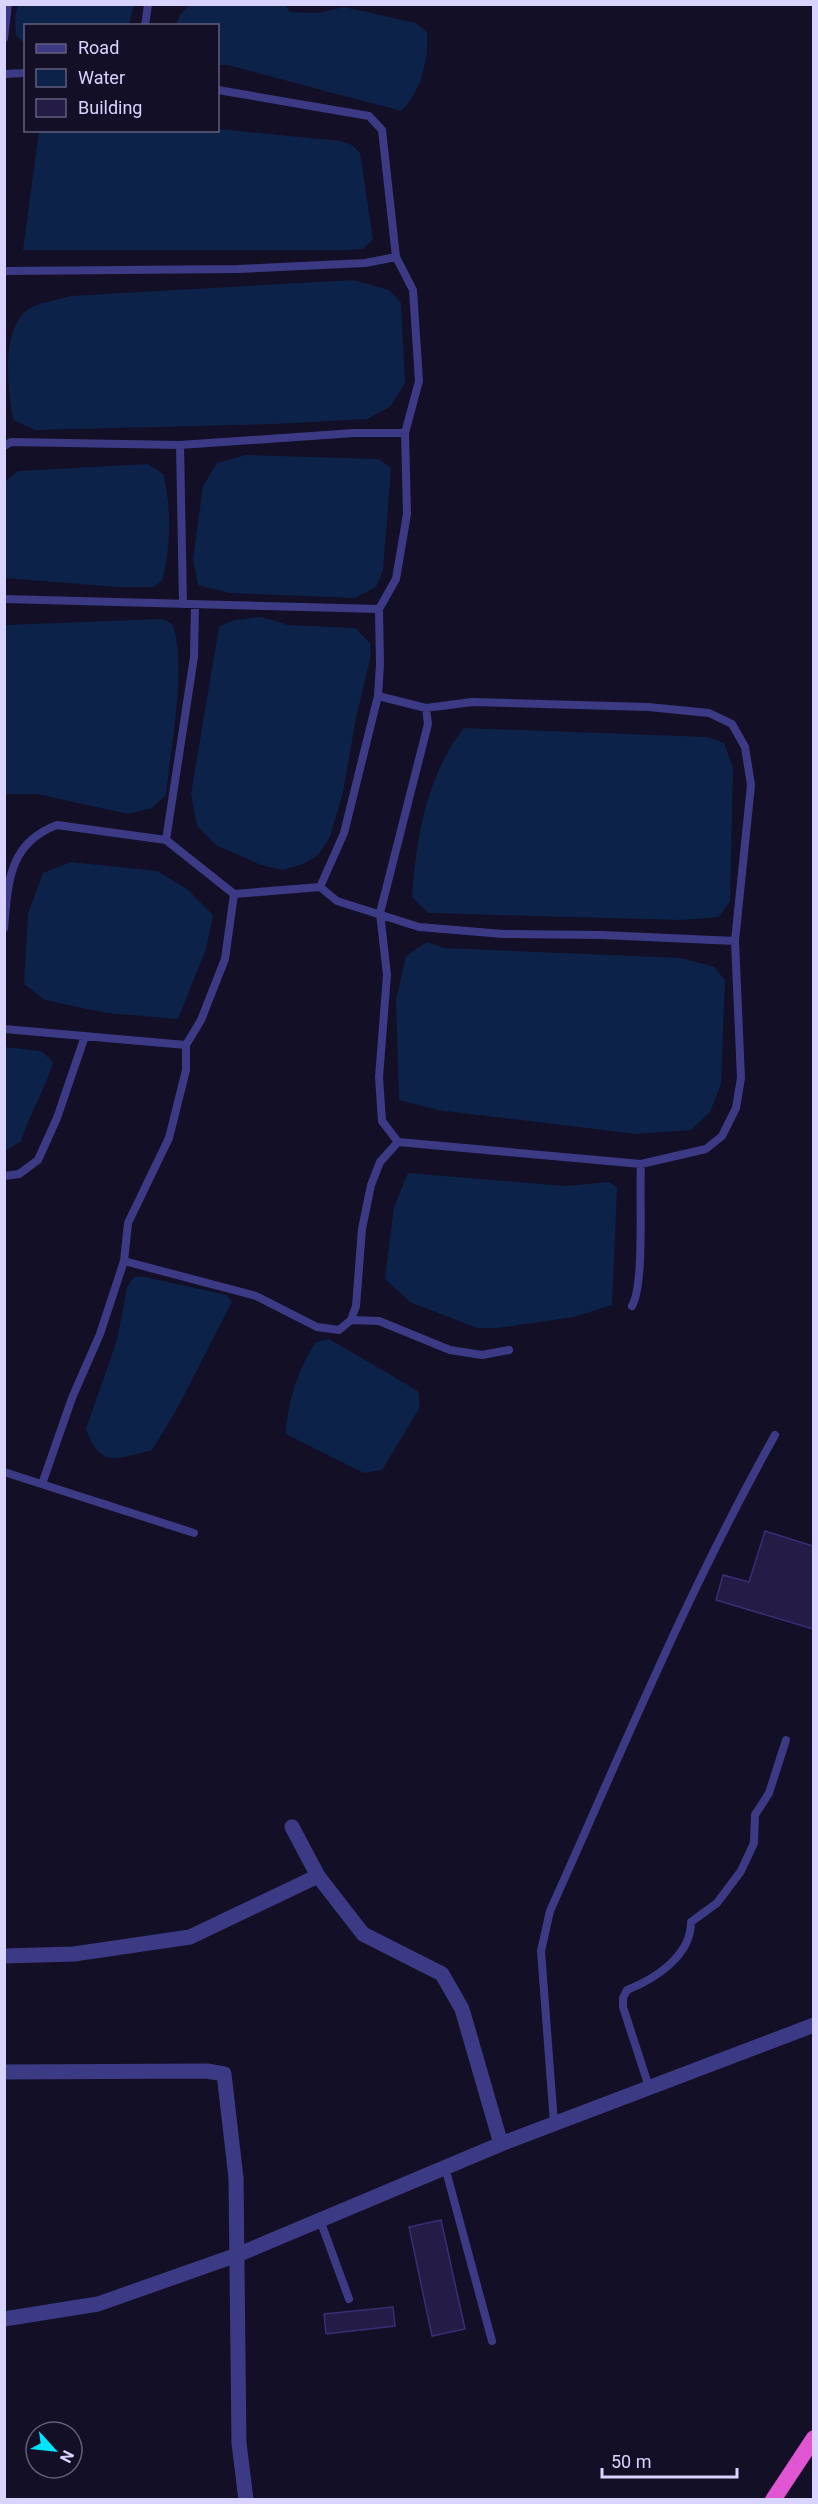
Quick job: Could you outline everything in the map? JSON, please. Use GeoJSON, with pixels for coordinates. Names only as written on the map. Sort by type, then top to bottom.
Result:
{"type":"FeatureCollection","features":[{"type":"Feature","properties":{"kind":"highway"},"geometry":{"type":"LineString","coordinates":[[773,2499],[813,2438]]}},
{"type":"Feature","properties":{"kind":"street"},"geometry":{"type":"LineString","coordinates":[[292,1827],[318,1876],[363,1934],[442,1974],[462,2010],[501,2144]]}},
{"type":"Feature","properties":{"kind":"street"},"geometry":{"type":"LineString","coordinates":[[4,1956],[74,1954],[190,1937],[318,1876]]}},
{"type":"Feature","properties":{"kind":"street"},"geometry":{"type":"LineString","coordinates":[[4,2319],[98,2304],[237,2255],[501,2144],[813,2025]]}},
{"type":"Feature","properties":{"kind":"street"},"geometry":{"type":"LineString","coordinates":[[4,2072],[207,2071],[224,2074],[236,2178],[239,2443],[246,2499]]}},
{"type":"Feature","properties":{"kind":"lane"},"geometry":{"type":"LineString","coordinates":[[4,38],[8,4]]}},
{"type":"Feature","properties":{"kind":"lane"},"geometry":{"type":"LineString","coordinates":[[145,24],[148,4]]}},
{"type":"Feature","properties":{"kind":"lane"},"geometry":{"type":"LineString","coordinates":[[4,74],[24,73]]}},
{"type":"Feature","properties":{"kind":"lane"},"geometry":{"type":"LineString","coordinates":[[219,90],[369,116],[382,130],[396,257],[413,290],[419,381],[405,433],[407,514],[396,579],[379,609],[378,696],[344,833],[320,887]]}},
{"type":"Feature","properties":{"kind":"lane"},"geometry":{"type":"LineString","coordinates":[[4,271],[238,269],[365,263],[396,257]]}},
{"type":"Feature","properties":{"kind":"lane"},"geometry":{"type":"LineString","coordinates":[[4,435],[8,444],[180,445],[354,433],[405,433]]}},
{"type":"Feature","properties":{"kind":"lane"},"geometry":{"type":"LineString","coordinates":[[180,445],[183,604]]}},
{"type":"Feature","properties":{"kind":"lane"},"geometry":{"type":"LineString","coordinates":[[4,599],[379,609]]}},
{"type":"Feature","properties":{"kind":"lane"},"geometry":{"type":"LineString","coordinates":[[166,840],[194,657],[195,605]]}},
{"type":"Feature","properties":{"kind":"lane"},"geometry":{"type":"LineString","coordinates":[[378,696],[426,708],[472,702],[648,707],[709,713],[732,724],[745,747],[752,785],[735,941],[741,1078],[736,1108],[722,1136],[706,1149],[640,1164],[398,1142],[382,1121],[379,1077],[387,975],[380,913],[428,724],[426,708]]}},
{"type":"Feature","properties":{"kind":"lane"},"geometry":{"type":"LineString","coordinates":[[4,928],[8,879],[23,849],[41,831],[57,825],[166,840],[234,894],[320,887],[337,900],[419,927],[502,934],[602,934],[735,941]]}},
{"type":"Feature","properties":{"kind":"lane"},"geometry":{"type":"LineString","coordinates":[[42,1484],[72,1398],[100,1334],[124,1261],[128,1223],[169,1138],[186,1070],[186,1045],[201,1020],[225,959],[234,894]]}},
{"type":"Feature","properties":{"kind":"lane"},"geometry":{"type":"LineString","coordinates":[[4,1029],[186,1045]]}},
{"type":"Feature","properties":{"kind":"lane"},"geometry":{"type":"LineString","coordinates":[[4,1176],[19,1174],[38,1160],[57,1118],[85,1036]]}},
{"type":"Feature","properties":{"kind":"lane"},"geometry":{"type":"LineString","coordinates":[[124,1261],[256,1296],[317,1327],[339,1330],[351,1320],[356,1306],[362,1229],[371,1185],[380,1162],[398,1142]]}},
{"type":"Feature","properties":{"kind":"lane"},"geometry":{"type":"LineString","coordinates":[[632,1306],[638,1296],[640,1164]]}},
{"type":"Feature","properties":{"kind":"lane"},"geometry":{"type":"LineString","coordinates":[[351,1320],[379,1321],[450,1350],[482,1355],[509,1350]]}},
{"type":"Feature","properties":{"kind":"lane"},"geometry":{"type":"LineString","coordinates":[[554,2123],[541,1951],[550,1911],[688,1602],[729,1516],[775,1435]]}},
{"type":"Feature","properties":{"kind":"lane"},"geometry":{"type":"LineString","coordinates":[[4,1472],[194,1533]]}},
{"type":"Feature","properties":{"kind":"lane"},"geometry":{"type":"LineString","coordinates":[[649,2087],[623,2007],[623,1998],[627,1990],[641,1985],[669,1966],[681,1952],[691,1930],[691,1922],[717,1903],[741,1871],[754,1842],[755,1815],[769,1793],[786,1740]]}},
{"type":"Feature","properties":{"kind":"lane"},"geometry":{"type":"LineString","coordinates":[[445,2167],[492,2341]]}},
{"type":"Feature","properties":{"kind":"lane"},"geometry":{"type":"LineString","coordinates":[[320,2220],[350,2299]]}},
{"type":"Feature","properties":{"kind":"water"},"geometry":{"type":"Polygon","coordinates":[[[18,4],[134,5],[129,24],[24,24],[24,43],[16,35],[15,16],[18,4]]]}},
{"type":"Feature","properties":{"kind":"water"},"geometry":{"type":"Polygon","coordinates":[[[190,4],[285,5],[290,12],[318,13],[344,7],[416,23],[427,32],[427,53],[419,85],[401,111],[228,65],[219,65],[219,24],[176,24],[180,15],[190,4]]]}},
{"type":"Feature","properties":{"kind":"water"},"geometry":{"type":"Polygon","coordinates":[[[219,129],[341,141],[352,145],[360,153],[373,239],[363,249],[23,250],[39,132],[219,132],[219,129]]]}},
{"type":"Feature","properties":{"kind":"water"},"geometry":{"type":"Polygon","coordinates":[[[353,280],[389,290],[401,303],[405,383],[390,407],[367,419],[274,424],[35,430],[13,420],[8,377],[10,345],[20,318],[33,307],[70,296],[353,280]]]}},
{"type":"Feature","properties":{"kind":"water"},"geometry":{"type":"Polygon","coordinates":[[[246,455],[379,459],[391,468],[383,570],[376,587],[355,598],[230,593],[198,585],[193,559],[203,486],[217,463],[246,455]]]}},
{"type":"Feature","properties":{"kind":"water"},"geometry":{"type":"Polygon","coordinates":[[[148,464],[163,474],[168,500],[169,541],[162,581],[153,587],[117,587],[5,578],[5,481],[18,471],[148,464]]]}},
{"type":"Feature","properties":{"kind":"water"},"geometry":{"type":"Polygon","coordinates":[[[261,617],[288,625],[355,628],[370,643],[371,655],[356,718],[343,792],[330,837],[318,855],[303,864],[283,870],[261,865],[216,845],[197,826],[191,794],[219,627],[234,620],[261,617]]]}},
{"type":"Feature","properties":{"kind":"water"},"geometry":{"type":"Polygon","coordinates":[[[162,619],[172,624],[178,661],[176,707],[166,795],[152,808],[128,814],[37,794],[5,794],[5,625],[162,619]]]}},
{"type":"Feature","properties":{"kind":"water"},"geometry":{"type":"Polygon","coordinates":[[[464,728],[708,737],[724,743],[733,768],[730,901],[719,917],[681,920],[428,913],[412,897],[420,830],[432,786],[451,746],[464,728]]]}},
{"type":"Feature","properties":{"kind":"water"},"geometry":{"type":"Polygon","coordinates":[[[71,862],[157,871],[187,889],[213,915],[206,949],[178,1019],[106,1013],[45,1000],[24,984],[28,914],[43,873],[71,862]]]}},
{"type":"Feature","properties":{"kind":"water"},"geometry":{"type":"Polygon","coordinates":[[[427,942],[444,948],[681,958],[714,967],[725,980],[721,1084],[710,1112],[691,1130],[637,1134],[437,1110],[399,1100],[396,1000],[406,956],[427,942]]]}},
{"type":"Feature","properties":{"kind":"water"},"geometry":{"type":"Polygon","coordinates":[[[5,1047],[41,1051],[53,1062],[21,1141],[5,1151],[5,1047]]]}},
{"type":"Feature","properties":{"kind":"water"},"geometry":{"type":"Polygon","coordinates":[[[408,1173],[565,1186],[609,1182],[617,1187],[612,1305],[574,1317],[497,1328],[477,1328],[410,1302],[385,1279],[394,1207],[408,1173]]]}},
{"type":"Feature","properties":{"kind":"water"},"geometry":{"type":"Polygon","coordinates":[[[140,1276],[227,1295],[232,1302],[178,1407],[152,1450],[112,1458],[98,1451],[86,1429],[117,1340],[127,1287],[134,1277],[140,1276]]]}},
{"type":"Feature","properties":{"kind":"water"},"geometry":{"type":"Polygon","coordinates":[[[329,1339],[418,1391],[420,1407],[382,1470],[364,1473],[286,1434],[291,1398],[304,1363],[316,1342],[329,1339]]]}},
{"type":"Feature","properties":{"kind":"building"},"geometry":{"type":"Polygon","coordinates":[[[765,1531],[813,1546],[813,1629],[716,1600],[723,1575],[749,1582],[765,1531]]]}},
{"type":"Feature","properties":{"kind":"building"},"geometry":{"type":"Polygon","coordinates":[[[441,2220],[465,2329],[432,2336],[409,2227],[441,2220]]]}},
{"type":"Feature","properties":{"kind":"building"},"geometry":{"type":"Polygon","coordinates":[[[393,2307],[395,2326],[326,2334],[324,2314],[393,2307]]]}}]}
